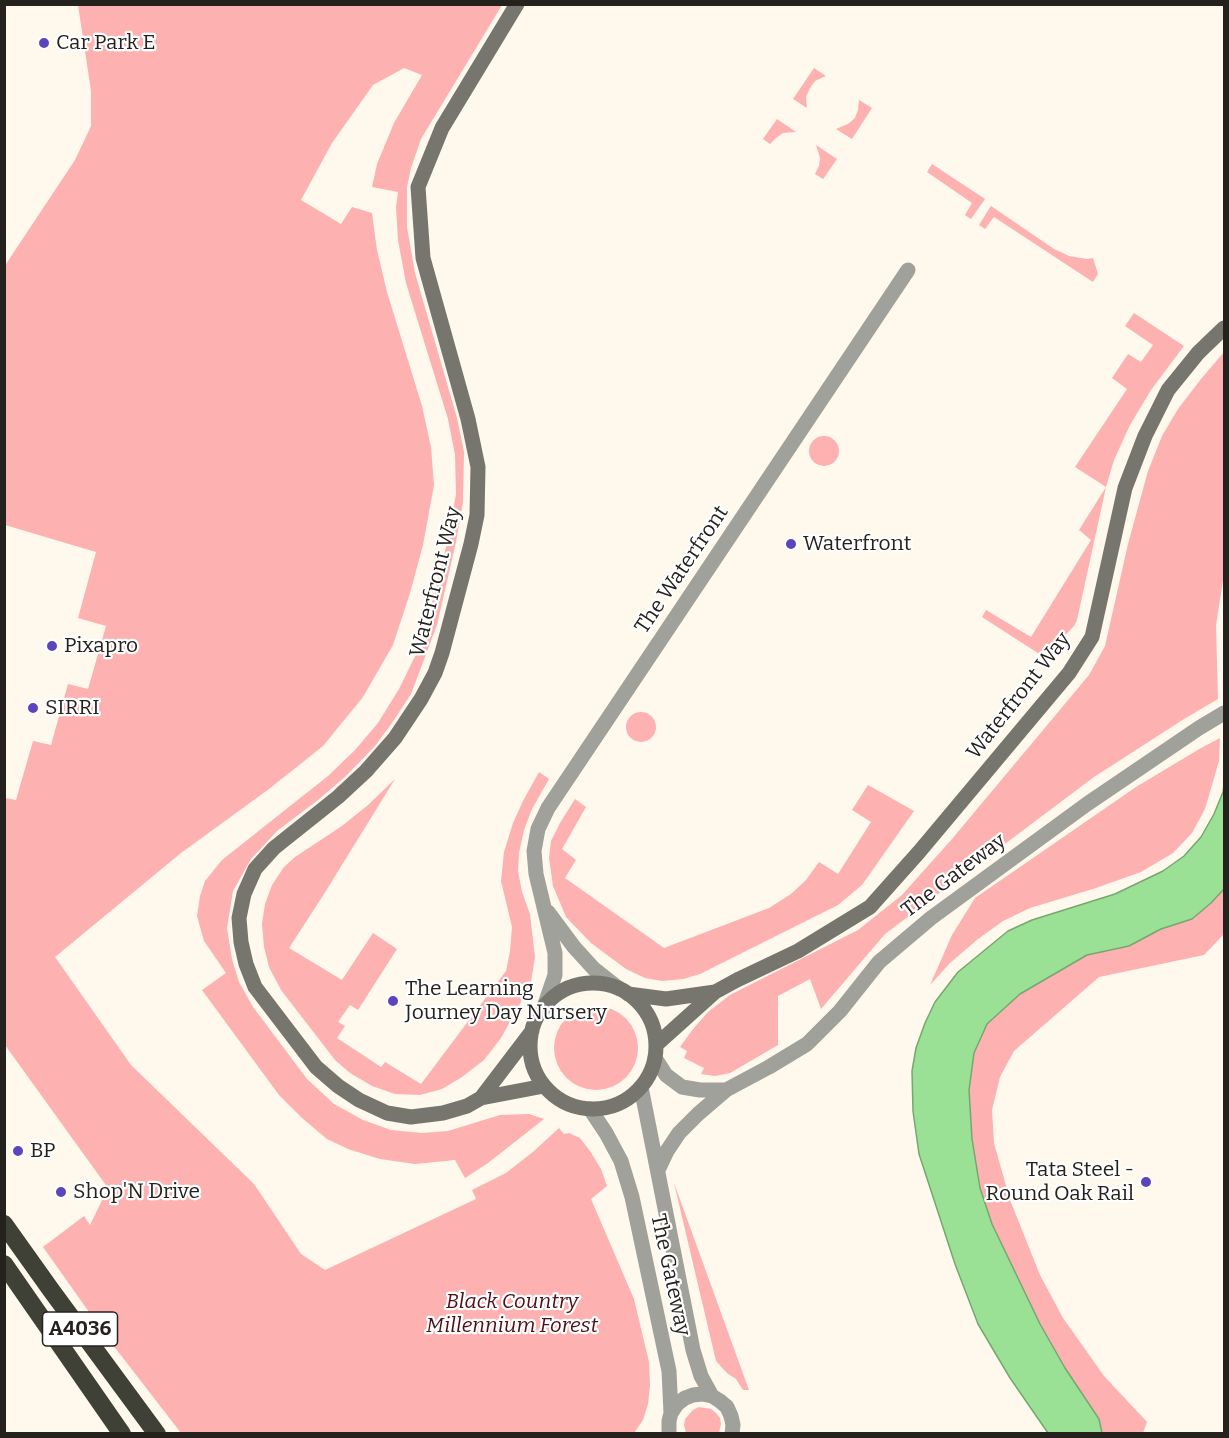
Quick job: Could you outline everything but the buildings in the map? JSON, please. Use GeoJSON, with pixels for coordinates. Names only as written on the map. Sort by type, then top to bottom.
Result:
{"type":"FeatureCollection","features":[{"type":"Feature","properties":{"kind":"highway","name":"A4036"},"geometry":{"type":"LineString","coordinates":[[4,1224],[157,1434]]}},
{"type":"Feature","properties":{"kind":"highway","name":"A4036"},"geometry":{"type":"LineString","coordinates":[[4,1264],[122,1434]]}},
{"type":"Feature","properties":{"kind":"street","name":"Waterfront Way"},"geometry":{"type":"LineString","coordinates":[[517,4],[442,128],[418,187],[423,258],[468,419],[478,467],[477,515],[442,652],[435,673],[421,699],[387,746],[359,778],[274,848],[255,869],[244,894],[240,918],[241,942],[255,987],[316,1067],[358,1100],[387,1113],[411,1116],[443,1113],[467,1106],[481,1098],[544,1086]]}},
{"type":"Feature","properties":{"kind":"street","name":"The Waterfront"},"geometry":{"type":"LineString","coordinates":[[543,1010],[555,975],[555,952],[536,874],[534,851],[538,829],[548,808],[908,270]]}},
{"type":"Feature","properties":{"kind":"street","name":"Waterfront Way"},"geometry":{"type":"LineString","coordinates":[[715,992],[666,999],[623,991],[606,984],[581,984],[564,990],[550,1000],[539,1014],[532,1031],[530,1045],[537,1074],[544,1086],[554,1095],[577,1107],[604,1108],[618,1104],[641,1087],[651,1070],[656,1051],[715,992],[798,951],[870,907],[920,852],[1069,673],[1092,637],[1125,488],[1145,436],[1168,390],[1198,353],[1224,328]]}},
{"type":"Feature","properties":{"kind":"street","name":"The Gateway"},"geometry":{"type":"LineString","coordinates":[[658,1170],[666,1151],[679,1133],[698,1114],[726,1090],[807,1044],[840,1011],[879,962],[932,918],[1087,804],[1224,713]]}},
{"type":"Feature","properties":{"kind":"street","name":"The Waterfront"},"geometry":{"type":"LineString","coordinates":[[545,907],[574,947],[594,969],[623,991]]}},
{"type":"Feature","properties":{"kind":"street"},"geometry":{"type":"LineString","coordinates":[[623,991],[643,1007],[653,1025],[656,1051]]}},
{"type":"Feature","properties":{"kind":"street","name":"Waterfront Way"},"geometry":{"type":"LineString","coordinates":[[481,1098],[532,1031]]}},
{"type":"Feature","properties":{"kind":"street","name":"The Gateway"},"geometry":{"type":"LineString","coordinates":[[656,1051],[666,1075],[682,1087],[726,1090]]}},
{"type":"Feature","properties":{"kind":"street","name":"The Gateway"},"geometry":{"type":"LineString","coordinates":[[641,1087],[693,1350],[701,1376],[712,1396],[727,1407],[733,1425],[732,1434]]}},
{"type":"Feature","properties":{"kind":"street","name":"The Gateway"},"geometry":{"type":"LineString","coordinates":[[590,1109],[621,1161],[632,1197],[669,1371],[671,1413],[667,1432]]}},
{"type":"Feature","properties":{"kind":"street"},"geometry":{"type":"LineString","coordinates":[[671,1413],[685,1398],[702,1394],[712,1396]]}},
{"type":"Feature","properties":{"kind":"green space","name":"Black Country Millennium Forest"},"geometry":{"type":"Polygon","coordinates":[[[78,5],[502,5],[421,139],[407,187],[407,227],[415,273],[457,418],[464,452],[463,502],[437,625],[411,694],[375,746],[346,776],[277,831],[251,859],[233,891],[227,928],[232,959],[239,982],[253,1007],[307,1079],[334,1104],[363,1120],[391,1130],[422,1133],[448,1131],[500,1115],[529,1114],[544,1119],[465,1178],[455,1160],[415,1164],[380,1159],[348,1149],[327,1139],[279,1095],[202,990],[226,973],[204,941],[197,916],[205,881],[222,860],[328,776],[378,723],[399,689],[420,646],[448,539],[456,494],[455,455],[448,419],[406,283],[398,240],[396,207],[398,192],[372,187],[377,164],[394,123],[422,75],[404,68],[373,85],[332,143],[301,200],[341,224],[352,207],[372,213],[377,250],[387,292],[422,406],[431,447],[434,485],[423,545],[393,645],[363,697],[323,746],[269,789],[181,853],[55,957],[131,1065],[254,1184],[301,1254],[325,1270],[476,1199],[472,1190],[506,1173],[559,1128],[564,1134],[569,1133],[580,1138],[601,1169],[607,1186],[591,1199],[634,1299],[649,1362],[648,1404],[643,1420],[634,1433],[181,1433],[106,1336],[43,1247],[84,1216],[90,1225],[108,1188],[5,1045],[5,798],[16,800],[33,741],[51,745],[68,684],[88,689],[106,626],[78,618],[96,552],[5,525],[4,267],[75,160],[91,126],[91,91],[78,5]]]}},
{"type":"Feature","properties":{"kind":"green space"},"geometry":{"type":"Polygon","coordinates":[[[814,68],[826,76],[815,81],[810,88],[806,97],[807,108],[793,99],[814,68]]]}},
{"type":"Feature","properties":{"kind":"green space"},"geometry":{"type":"Polygon","coordinates":[[[859,100],[872,108],[852,139],[836,129],[855,118],[859,100]]]}},
{"type":"Feature","properties":{"kind":"green space"},"geometry":{"type":"Polygon","coordinates":[[[777,119],[796,132],[783,133],[770,144],[763,139],[777,119]]]}},
{"type":"Feature","properties":{"kind":"green space"},"geometry":{"type":"Polygon","coordinates":[[[816,145],[837,159],[823,179],[815,174],[820,158],[816,145]]]}},
{"type":"Feature","properties":{"kind":"green space"},"geometry":{"type":"Polygon","coordinates":[[[932,164],[985,199],[971,219],[965,215],[972,203],[927,172],[932,164]]]}},
{"type":"Feature","properties":{"kind":"green space"},"geometry":{"type":"Polygon","coordinates":[[[991,206],[1054,249],[1069,256],[1093,258],[1098,274],[1093,282],[994,217],[985,229],[979,225],[991,206]]]}},
{"type":"Feature","properties":{"kind":"green space"},"geometry":{"type":"Polygon","coordinates":[[[1134,313],[1184,346],[1151,390],[1130,425],[1114,460],[1106,487],[1075,467],[1127,389],[1112,378],[1128,354],[1141,362],[1153,345],[1125,326],[1134,313]]]}},
{"type":"Feature","properties":{"kind":"green space"},"geometry":{"type":"Polygon","coordinates":[[[1224,352],[1224,574],[1216,625],[1218,699],[1094,777],[885,934],[821,1009],[810,979],[778,996],[778,1045],[730,1073],[715,1076],[701,1074],[704,1068],[684,1058],[687,1051],[680,1047],[708,1012],[730,995],[858,930],[902,895],[952,839],[1089,675],[1105,646],[1128,544],[1148,471],[1162,436],[1178,409],[1224,352]]]}},
{"type":"Feature","properties":{"kind":"green space"},"geometry":{"type":"Polygon","coordinates":[[[824,436],[834,441],[839,451],[834,461],[824,466],[814,461],[809,451],[814,441],[824,436]]]}},
{"type":"Feature","properties":{"kind":"green space"},"geometry":{"type":"Polygon","coordinates":[[[1106,487],[1077,620],[1044,657],[982,617],[986,610],[1031,637],[1091,540],[1079,530],[1106,487]]]}},
{"type":"Feature","properties":{"kind":"green space"},"geometry":{"type":"Polygon","coordinates":[[[641,712],[651,717],[656,727],[651,737],[641,742],[631,737],[626,727],[631,717],[641,712]]]}},
{"type":"Feature","properties":{"kind":"green space"},"geometry":{"type":"Polygon","coordinates":[[[1220,738],[1219,761],[1205,809],[1192,833],[1173,853],[1141,872],[1030,908],[1003,921],[950,963],[930,985],[952,935],[975,898],[1136,787],[1220,738]]]}},
{"type":"Feature","properties":{"kind":"green space"},"geometry":{"type":"Polygon","coordinates":[[[539,772],[549,779],[532,809],[519,853],[518,871],[530,914],[535,957],[531,982],[520,1004],[501,1038],[484,1060],[442,1089],[420,1095],[395,1094],[372,1086],[350,1073],[335,1060],[281,990],[269,967],[262,924],[265,904],[272,885],[284,867],[295,857],[342,826],[395,779],[289,948],[342,980],[373,933],[397,949],[358,1010],[350,1005],[338,1022],[345,1026],[337,1038],[381,1067],[385,1062],[421,1084],[506,971],[512,927],[501,881],[504,852],[513,823],[539,772]]]}},
{"type":"Feature","properties":{"kind":"green space"},"geometry":{"type":"Polygon","coordinates":[[[868,785],[914,811],[862,885],[838,905],[700,974],[683,979],[662,981],[645,978],[626,969],[591,943],[566,917],[553,886],[549,858],[551,841],[575,799],[586,807],[562,849],[576,860],[565,878],[664,948],[769,908],[791,894],[806,880],[819,862],[838,874],[871,822],[852,810],[868,785]]]}},
{"type":"Feature","properties":{"kind":"green space"},"geometry":{"type":"Polygon","coordinates":[[[1224,889],[1224,934],[1204,955],[1099,977],[1014,1051],[1000,1077],[992,1110],[994,1143],[1010,1200],[1040,1275],[1063,1318],[1104,1376],[1147,1422],[1143,1433],[1102,1433],[1099,1418],[1065,1368],[1040,1324],[992,1224],[980,1188],[972,1139],[969,1090],[974,1053],[987,1024],[1020,994],[1087,955],[1129,946],[1161,929],[1192,919],[1224,889]]]}},
{"type":"Feature","properties":{"kind":"green space"},"geometry":{"type":"Polygon","coordinates":[[[596,1006],[612,1009],[626,1018],[635,1032],[638,1048],[635,1064],[626,1078],[612,1087],[596,1090],[580,1087],[566,1078],[557,1064],[554,1048],[557,1032],[566,1018],[580,1009],[596,1006]]]}},
{"type":"Feature","properties":{"kind":"green space"},"geometry":{"type":"Polygon","coordinates":[[[674,1183],[749,1390],[743,1390],[736,1379],[716,1361],[674,1183]]]}},
{"type":"Feature","properties":{"kind":"green space"},"geometry":{"type":"Polygon","coordinates":[[[699,1407],[711,1409],[720,1418],[719,1433],[686,1433],[685,1419],[699,1407]]]}},
{"type":"Feature","properties":{"kind":"shaded area"},"geometry":{"type":"Polygon","coordinates":[[[1224,785],[1224,889],[1211,903],[1192,919],[1161,929],[1129,946],[1087,955],[1020,994],[987,1024],[974,1053],[969,1090],[972,1139],[980,1188],[992,1224],[1040,1324],[1065,1368],[1099,1419],[1102,1433],[1048,1433],[1010,1378],[978,1324],[955,1264],[919,1154],[913,1111],[912,1071],[916,1048],[935,1002],[958,972],[1008,931],[1032,920],[1115,894],[1163,871],[1184,856],[1201,837],[1214,814],[1224,785]]]}},
{"type":"Feature","properties":{"kind":"place","name":"Car Park E"},"geometry":{"type":"Point","coordinates":[44,43]}},
{"type":"Feature","properties":{"kind":"place","name":"Waterfront"},"geometry":{"type":"Point","coordinates":[791,544]}},
{"type":"Feature","properties":{"kind":"place","name":"Pixapro"},"geometry":{"type":"Point","coordinates":[52,646]}},
{"type":"Feature","properties":{"kind":"place","name":"SIRRI"},"geometry":{"type":"Point","coordinates":[33,708]}},
{"type":"Feature","properties":{"kind":"place","name":"The Learning Journey Day Nursery"},"geometry":{"type":"Point","coordinates":[393,1001]}},
{"type":"Feature","properties":{"kind":"place","name":"BP"},"geometry":{"type":"Point","coordinates":[18,1151]}},
{"type":"Feature","properties":{"kind":"place","name":"Tata Steel - Round Oak Rail"},"geometry":{"type":"Point","coordinates":[1146,1182]}},
{"type":"Feature","properties":{"kind":"place","name":"Shop'N Drive"},"geometry":{"type":"Point","coordinates":[61,1192]}}]}
